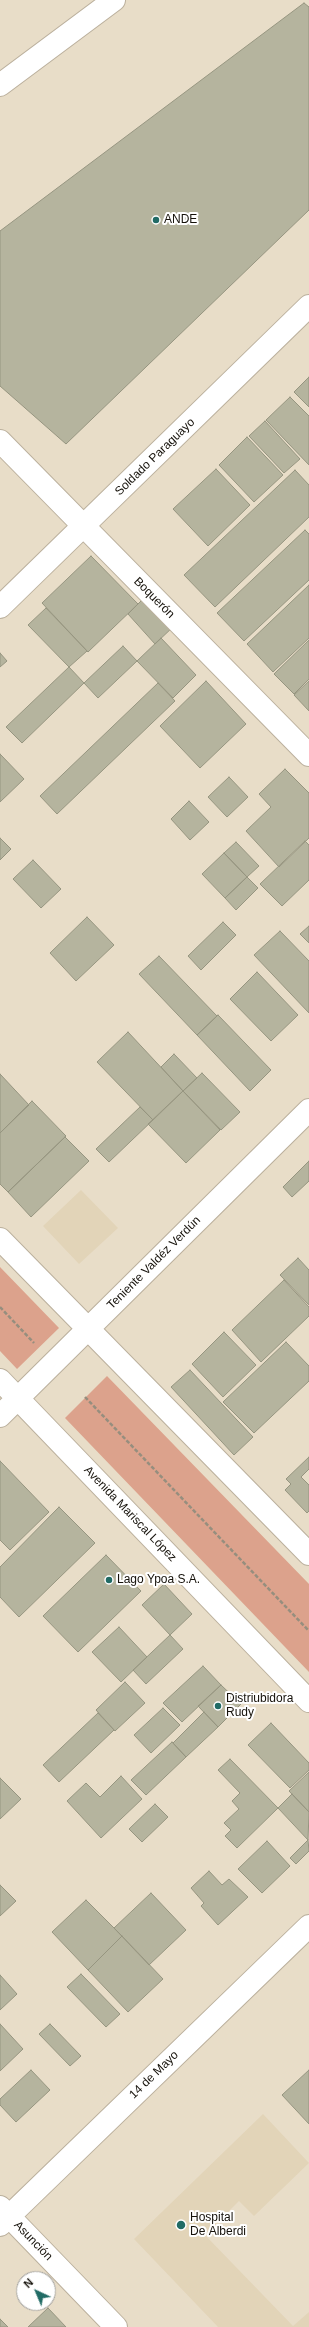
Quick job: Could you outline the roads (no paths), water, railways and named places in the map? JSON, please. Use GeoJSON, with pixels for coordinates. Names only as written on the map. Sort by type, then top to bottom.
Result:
{"type":"FeatureCollection","features":[{"type":"Feature","properties":{"kind":"street"},"geometry":{"type":"LineString","coordinates":[[0,85],[114,0]]}},
{"type":"Feature","properties":{"kind":"street","name":"Soldado Paraguayo"},"geometry":{"type":"LineString","coordinates":[[0,607],[309,306]]}},
{"type":"Feature","properties":{"kind":"street","name":"Boquerón"},"geometry":{"type":"LineString","coordinates":[[0,441],[309,755]]}},
{"type":"Feature","properties":{"kind":"street","name":"Teniente Valdéz Verdún"},"geometry":{"type":"LineString","coordinates":[[0,1416],[309,1110]]}},
{"type":"Feature","properties":{"kind":"street"},"geometry":{"type":"LineString","coordinates":[[0,1239],[309,1554]]}},
{"type":"Feature","properties":{"kind":"street","name":"Avenida Mariscal López"},"geometry":{"type":"LineString","coordinates":[[0,1380],[309,1701]]}},
{"type":"Feature","properties":{"kind":"street","name":"14 de Mayo"},"geometry":{"type":"LineString","coordinates":[[3,2216],[309,1926]]}},
{"type":"Feature","properties":{"kind":"street","name":"Asunción"},"geometry":{"type":"LineString","coordinates":[[3,2216],[116,2327]]}},
{"type":"Feature","properties":{"kind":"place","name":"ANDE"},"geometry":{"type":"Point","coordinates":[156,220]}},
{"type":"Feature","properties":{"kind":"place","name":"Lago Ypoa S.A."},"geometry":{"type":"Point","coordinates":[109,1580]}},
{"type":"Feature","properties":{"kind":"place","name":"Distriubidora Rudy"},"geometry":{"type":"Point","coordinates":[218,1706]}},
{"type":"Feature","properties":{"kind":"place","name":"Hospital De Alberdi"},"geometry":{"type":"Point","coordinates":[181,2225]}}]}
